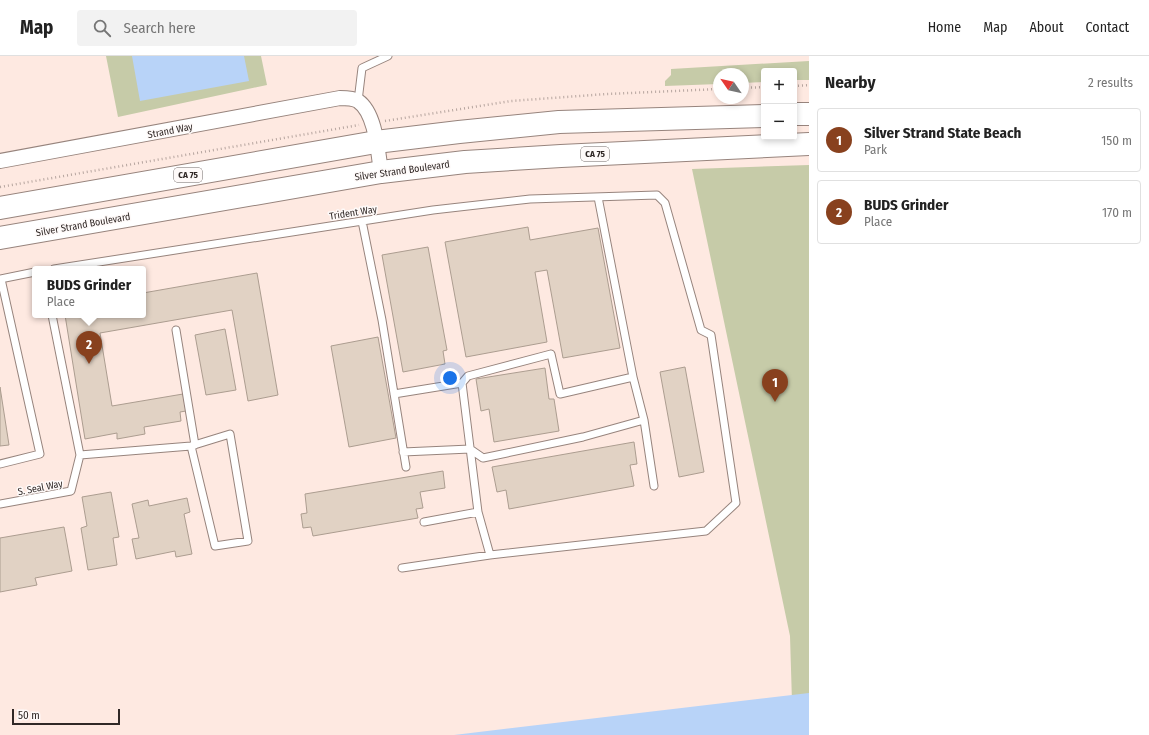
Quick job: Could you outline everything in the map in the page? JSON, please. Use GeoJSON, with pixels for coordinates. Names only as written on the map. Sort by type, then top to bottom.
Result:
{"type":"FeatureCollection","features":[{"type":"Feature","properties":{"kind":"highway"},"geometry":{"type":"LineString","coordinates":[[797,114],[809,114]]}},
{"type":"Feature","properties":{"kind":"highway","name":"CA 75"},"geometry":{"type":"LineString","coordinates":[[0,208],[376,142],[559,122],[761,116]]}},
{"type":"Feature","properties":{"kind":"highway","name":"Silver Strand Boulevard"},"geometry":{"type":"LineString","coordinates":[[0,238],[381,172],[472,161],[809,144]]}},
{"type":"Feature","properties":{"kind":"street","name":"Strand Way"},"geometry":{"type":"LineString","coordinates":[[0,161],[340,98],[348,98],[358,101]]}},
{"type":"Feature","properties":{"kind":"street"},"geometry":{"type":"LineString","coordinates":[[358,101],[366,110],[372,122],[381,172]]}},
{"type":"Feature","properties":{"kind":"lane"},"geometry":{"type":"LineString","coordinates":[[358,101],[362,68],[388,56]]}},
{"type":"Feature","properties":{"kind":"lane","name":"Trident Way"},"geometry":{"type":"LineString","coordinates":[[73,266],[433,210],[530,199],[657,195],[665,203],[701,330],[711,335],[736,503],[706,531],[490,556]]}},
{"type":"Feature","properties":{"kind":"lane"},"geometry":{"type":"LineString","coordinates":[[598,197],[633,377],[644,420],[654,486]]}},
{"type":"Feature","properties":{"kind":"lane"},"geometry":{"type":"LineString","coordinates":[[362,221],[382,320],[406,467]]}},
{"type":"Feature","properties":{"kind":"lane"},"geometry":{"type":"LineString","coordinates":[[0,464],[40,454],[0,279],[32,273]]}},
{"type":"Feature","properties":{"kind":"lane"},"geometry":{"type":"LineString","coordinates":[[53,318],[80,455],[193,445],[230,434],[248,541],[215,546],[193,445],[176,330]]}},
{"type":"Feature","properties":{"kind":"lane"},"geometry":{"type":"LineString","coordinates":[[394,394],[462,383],[468,376],[550,354],[560,394],[633,377]]}},
{"type":"Feature","properties":{"kind":"lane"},"geometry":{"type":"LineString","coordinates":[[402,568],[490,556],[478,512],[462,383]]}},
{"type":"Feature","properties":{"kind":"lane"},"geometry":{"type":"LineString","coordinates":[[403,452],[470,449],[483,458],[583,437],[644,420]]}},
{"type":"Feature","properties":{"kind":"lane","name":"S. Seal Way"},"geometry":{"type":"LineString","coordinates":[[0,504],[71,491],[80,455]]}},
{"type":"Feature","properties":{"kind":"lane"},"geometry":{"type":"LineString","coordinates":[[424,522],[478,512]]}},
{"type":"Feature","properties":{"kind":"path"},"geometry":{"type":"LineString","coordinates":[[797,86],[809,85]]}},
{"type":"Feature","properties":{"kind":"path"},"geometry":{"type":"LineString","coordinates":[[749,88],[761,87]]}},
{"type":"Feature","properties":{"kind":"green space"},"geometry":{"type":"Polygon","coordinates":[[[106,56],[261,56],[267,85],[118,117],[106,56]]]}},
{"type":"Feature","properties":{"kind":"green space"},"geometry":{"type":"Polygon","coordinates":[[[809,61],[809,80],[797,80],[797,68],[761,68],[761,82],[749,83],[749,68],[713,68],[713,84],[665,86],[665,81],[671,75],[671,69],[809,61]]]}},
{"type":"Feature","properties":{"kind":"green space"},"geometry":{"type":"Polygon","coordinates":[[[809,165],[809,735],[793,735],[790,636],[692,169],[809,165]]]}},
{"type":"Feature","properties":{"kind":"water"},"geometry":{"type":"Polygon","coordinates":[[[132,56],[244,56],[249,81],[140,101],[132,56]]]}},
{"type":"Feature","properties":{"kind":"water"},"geometry":{"type":"Polygon","coordinates":[[[809,693],[809,735],[454,735],[809,693]]]}},
{"type":"Feature","properties":{"kind":"building"},"geometry":{"type":"Polygon","coordinates":[[[528,227],[530,240],[598,228],[620,348],[563,358],[547,270],[535,272],[547,342],[466,357],[445,242],[528,227]]]}},
{"type":"Feature","properties":{"kind":"building"},"geometry":{"type":"Polygon","coordinates":[[[428,247],[447,350],[443,351],[445,364],[403,372],[382,255],[428,247]]]}},
{"type":"Feature","properties":{"kind":"building"},"geometry":{"type":"Polygon","coordinates":[[[257,273],[278,395],[248,401],[232,310],[100,333],[112,406],[183,394],[186,411],[180,412],[181,421],[144,427],[145,434],[117,439],[117,433],[85,439],[65,318],[146,318],[146,292],[257,273]]]}},
{"type":"Feature","properties":{"kind":"building"},"geometry":{"type":"Polygon","coordinates":[[[225,329],[236,390],[206,395],[195,335],[225,329]]]}},
{"type":"Feature","properties":{"kind":"building"},"geometry":{"type":"Polygon","coordinates":[[[378,337],[396,438],[349,447],[331,346],[378,337]]]}},
{"type":"Feature","properties":{"kind":"building"},"geometry":{"type":"Polygon","coordinates":[[[685,367],[704,472],[679,477],[660,372],[685,367]]]}},
{"type":"Feature","properties":{"kind":"building"},"geometry":{"type":"Polygon","coordinates":[[[545,368],[549,399],[554,399],[559,431],[494,442],[489,409],[481,411],[476,379],[545,368]]]}},
{"type":"Feature","properties":{"kind":"building"},"geometry":{"type":"Polygon","coordinates":[[[0,387],[9,445],[0,446],[0,387]]]}},
{"type":"Feature","properties":{"kind":"building"},"geometry":{"type":"Polygon","coordinates":[[[634,442],[637,464],[630,465],[634,486],[509,509],[506,490],[497,492],[492,467],[634,442]]]}},
{"type":"Feature","properties":{"kind":"building"},"geometry":{"type":"Polygon","coordinates":[[[443,471],[445,488],[420,492],[423,508],[416,509],[418,518],[313,536],[311,527],[303,528],[301,514],[307,513],[305,494],[443,471]]]}},
{"type":"Feature","properties":{"kind":"building"},"geometry":{"type":"Polygon","coordinates":[[[111,492],[119,537],[113,538],[117,565],[88,570],[81,528],[87,526],[82,497],[111,492]]]}},
{"type":"Feature","properties":{"kind":"building"},"geometry":{"type":"Polygon","coordinates":[[[187,498],[190,512],[184,514],[192,554],[176,557],[175,551],[136,559],[132,539],[139,538],[132,504],[148,500],[149,506],[187,498]]]}},
{"type":"Feature","properties":{"kind":"building"},"geometry":{"type":"Polygon","coordinates":[[[64,527],[72,571],[35,578],[37,585],[0,592],[0,538],[64,527]]]}},
{"type":"Feature","properties":{"kind":"place","name":"BUDS Grinder"},"geometry":{"type":"Point","coordinates":[89,364]}},
{"type":"Feature","properties":{"kind":"place","name":"Silver Strand State Beach"},"geometry":{"type":"Point","coordinates":[775,402]}}]}
